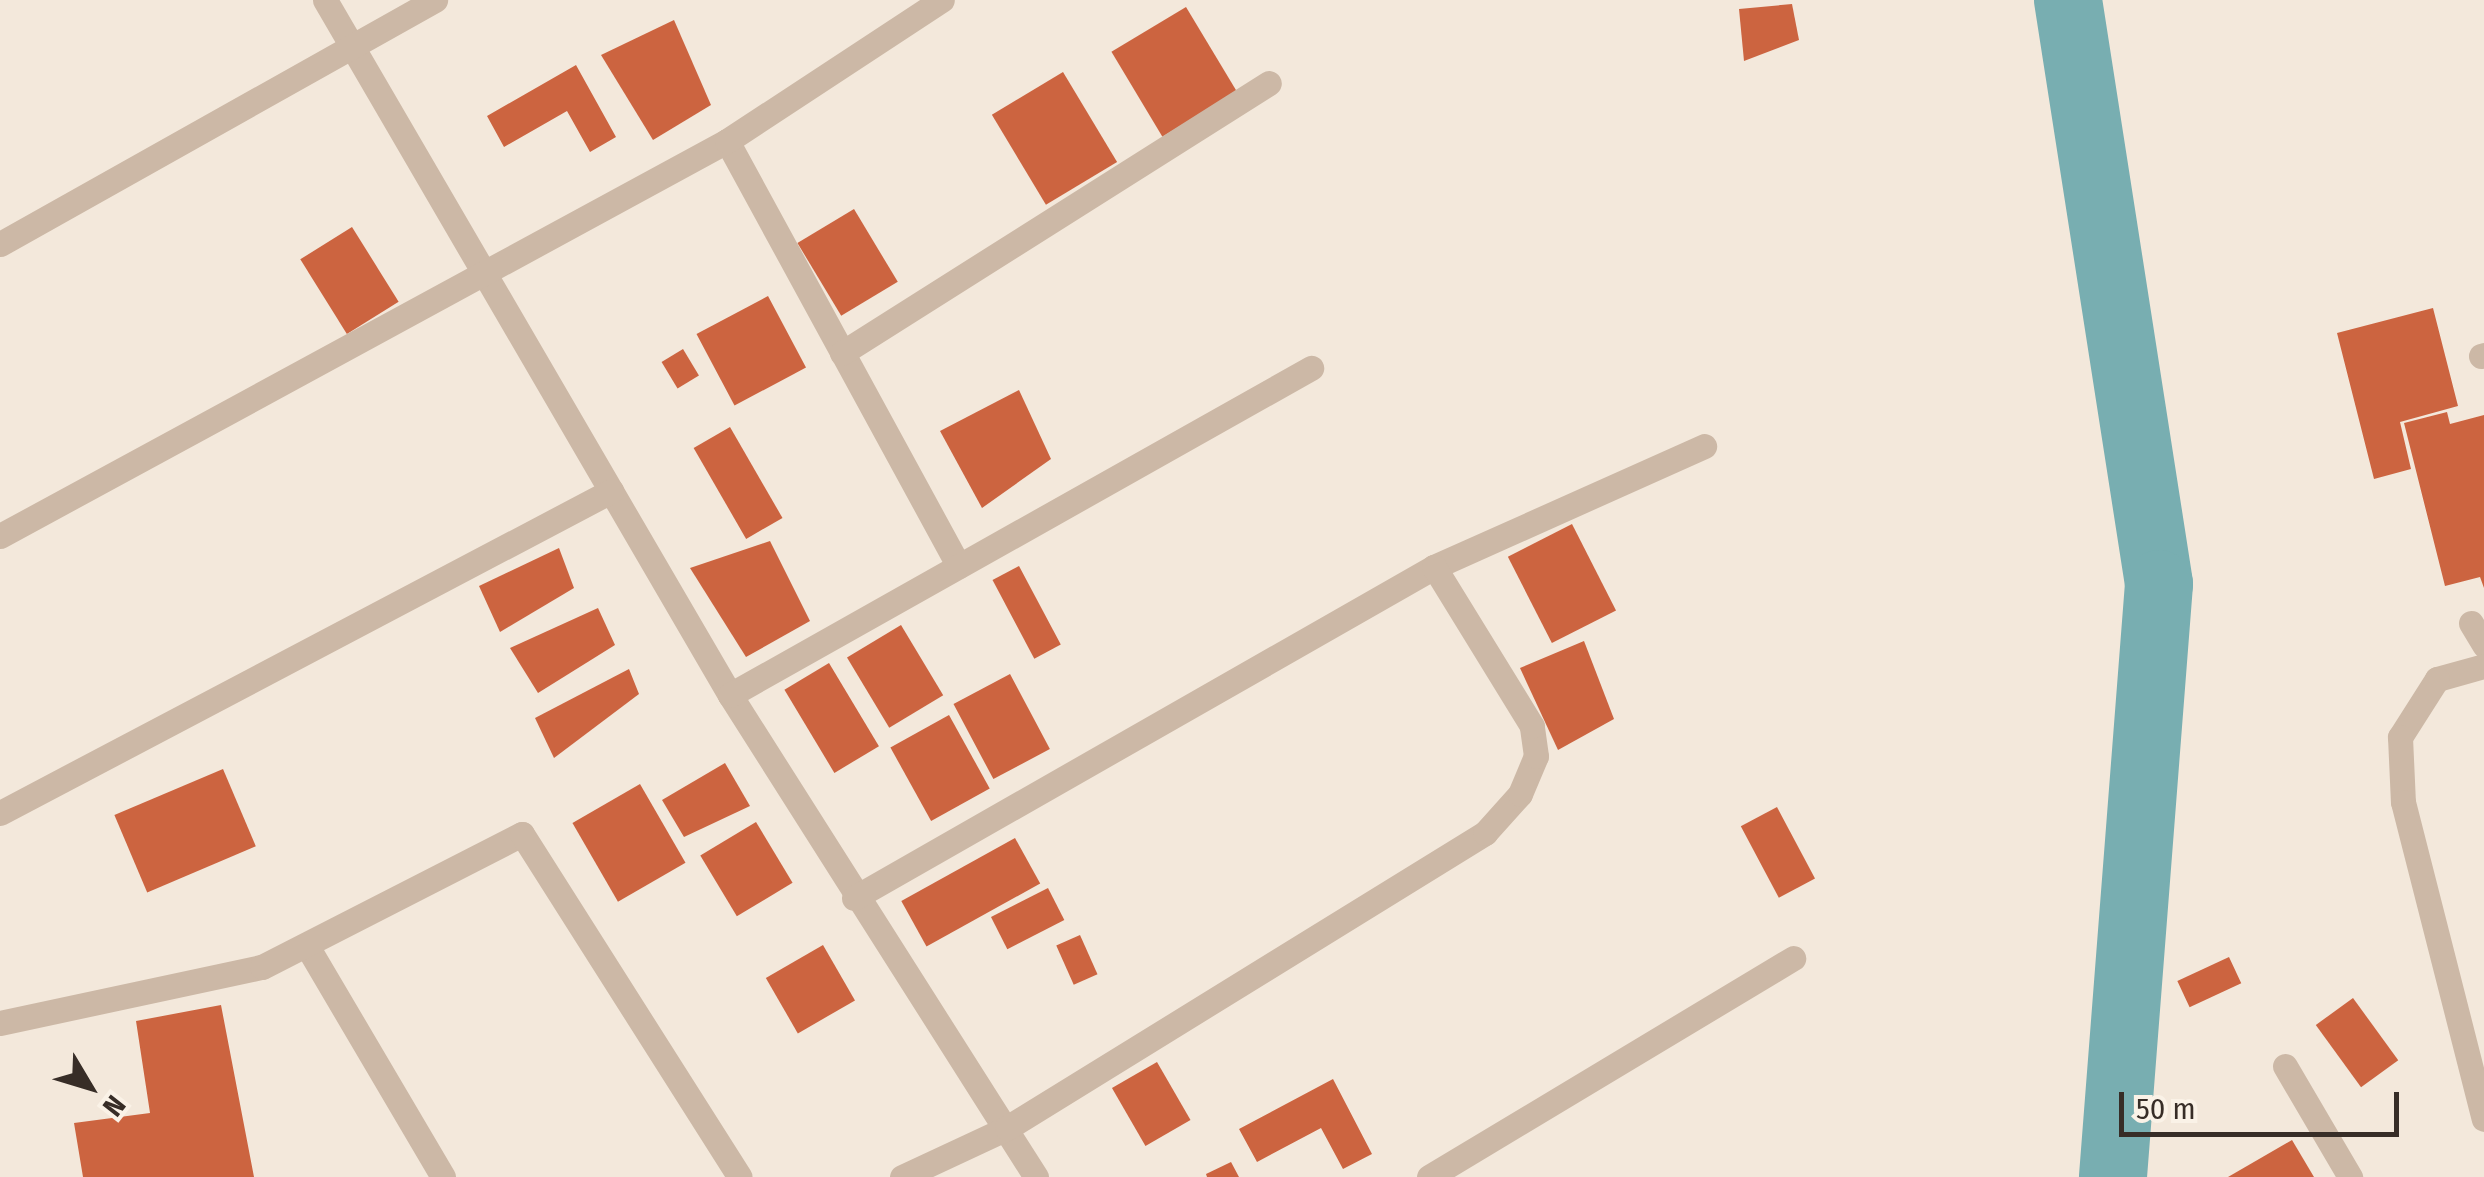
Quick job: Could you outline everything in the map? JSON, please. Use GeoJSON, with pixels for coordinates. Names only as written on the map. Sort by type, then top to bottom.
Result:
{"type":"FeatureCollection","features":[{"type":"Feature","properties":{"kind":"street"},"geometry":{"type":"LineString","coordinates":[[324,0],[730,695],[854,898],[1008,1128],[1036,1177]]}},
{"type":"Feature","properties":{"kind":"street"},"geometry":{"type":"LineString","coordinates":[[0,244],[435,0]]}},
{"type":"Feature","properties":{"kind":"street"},"geometry":{"type":"LineString","coordinates":[[0,536],[726,141],[942,0]]}},
{"type":"Feature","properties":{"kind":"street"},"geometry":{"type":"LineString","coordinates":[[842,352],[1269,83]]}},
{"type":"Feature","properties":{"kind":"street"},"geometry":{"type":"LineString","coordinates":[[726,141],[959,566]]}},
{"type":"Feature","properties":{"kind":"street"},"geometry":{"type":"LineString","coordinates":[[730,695],[1311,368]]}},
{"type":"Feature","properties":{"kind":"street"},"geometry":{"type":"LineString","coordinates":[[854,898],[1434,567],[1704,446]]}},
{"type":"Feature","properties":{"kind":"street"},"geometry":{"type":"LineString","coordinates":[[0,812],[611,490]]}},
{"type":"Feature","properties":{"kind":"street"},"geometry":{"type":"LineString","coordinates":[[902,1177],[1008,1128],[1485,833],[1520,794],[1536,756],[1532,726],[1434,567]]}},
{"type":"Feature","properties":{"kind":"street"},"geometry":{"type":"LineString","coordinates":[[2484,666],[2437,679],[2400,737],[2403,802],[2484,1119]]}},
{"type":"Feature","properties":{"kind":"street"},"geometry":{"type":"LineString","coordinates":[[0,1023],[262,968],[522,834],[740,1177]]}},
{"type":"Feature","properties":{"kind":"street"},"geometry":{"type":"LineString","coordinates":[[307,946],[443,1177]]}},
{"type":"Feature","properties":{"kind":"street"},"geometry":{"type":"LineString","coordinates":[[1430,1177],[1794,958]]}},
{"type":"Feature","properties":{"kind":"street"},"geometry":{"type":"LineString","coordinates":[[2285,1066],[2350,1177]]}},
{"type":"Feature","properties":{"kind":"building"},"geometry":{"type":"Polygon","coordinates":[[[1792,4],[1799,40],[1744,61],[1739,9],[1792,4]]]}},
{"type":"Feature","properties":{"kind":"building"},"geometry":{"type":"Polygon","coordinates":[[[1186,7],[1237,92],[1162,137],[1111,52],[1186,7]]]}},
{"type":"Feature","properties":{"kind":"building"},"geometry":{"type":"Polygon","coordinates":[[[674,20],[711,105],[653,140],[601,55],[674,20]]]}},
{"type":"Feature","properties":{"kind":"building"},"geometry":{"type":"Polygon","coordinates":[[[576,65],[616,137],[590,152],[567,111],[504,147],[487,116],[576,65]]]}},
{"type":"Feature","properties":{"kind":"building"},"geometry":{"type":"Polygon","coordinates":[[[1063,72],[1117,162],[1046,205],[992,115],[1063,72]]]}},
{"type":"Feature","properties":{"kind":"building"},"geometry":{"type":"Polygon","coordinates":[[[854,209],[898,282],[841,316],[797,243],[854,209]]]}},
{"type":"Feature","properties":{"kind":"building"},"geometry":{"type":"Polygon","coordinates":[[[352,227],[399,302],[347,334],[300,259],[352,227]]]}},
{"type":"Feature","properties":{"kind":"building"},"geometry":{"type":"Polygon","coordinates":[[[768,296],[806,368],[735,406],[696,334],[768,296]]]}},
{"type":"Feature","properties":{"kind":"building"},"geometry":{"type":"Polygon","coordinates":[[[2433,308],[2458,406],[2400,422],[2411,469],[2374,479],[2337,333],[2433,308]]]}},
{"type":"Feature","properties":{"kind":"building"},"geometry":{"type":"Polygon","coordinates":[[[683,349],[699,376],[678,388],[662,362],[683,349]]]}},
{"type":"Feature","properties":{"kind":"building"},"geometry":{"type":"Polygon","coordinates":[[[1019,390],[1051,459],[982,508],[940,431],[1019,390]]]}},
{"type":"Feature","properties":{"kind":"building"},"geometry":{"type":"Polygon","coordinates":[[[2447,412],[2450,424],[2484,415],[2484,588],[2480,577],[2445,586],[2404,423],[2447,412]]]}},
{"type":"Feature","properties":{"kind":"building"},"geometry":{"type":"Polygon","coordinates":[[[730,427],[783,518],[746,539],[694,448],[730,427]]]}},
{"type":"Feature","properties":{"kind":"building"},"geometry":{"type":"Polygon","coordinates":[[[1572,524],[1616,610],[1552,643],[1508,557],[1572,524]]]}},
{"type":"Feature","properties":{"kind":"building"},"geometry":{"type":"Polygon","coordinates":[[[770,541],[810,621],[746,657],[690,568],[770,541]]]}},
{"type":"Feature","properties":{"kind":"building"},"geometry":{"type":"Polygon","coordinates":[[[559,548],[574,588],[500,632],[479,586],[559,548]]]}},
{"type":"Feature","properties":{"kind":"building"},"geometry":{"type":"Polygon","coordinates":[[[1019,566],[1061,645],[1034,659],[993,580],[1019,566]]]}},
{"type":"Feature","properties":{"kind":"building"},"geometry":{"type":"Polygon","coordinates":[[[598,608],[615,645],[538,693],[510,648],[598,608]]]}},
{"type":"Feature","properties":{"kind":"building"},"geometry":{"type":"Polygon","coordinates":[[[901,625],[943,695],[889,728],[847,657],[901,625]]]}},
{"type":"Feature","properties":{"kind":"building"},"geometry":{"type":"Polygon","coordinates":[[[1584,641],[1614,719],[1558,750],[1520,668],[1584,641]]]}},
{"type":"Feature","properties":{"kind":"building"},"geometry":{"type":"Polygon","coordinates":[[[829,663],[879,746],[834,773],[784,690],[829,663]]]}},
{"type":"Feature","properties":{"kind":"building"},"geometry":{"type":"Polygon","coordinates":[[[629,669],[639,694],[554,758],[535,718],[629,669]]]}},
{"type":"Feature","properties":{"kind":"building"},"geometry":{"type":"Polygon","coordinates":[[[1010,674],[1050,749],[993,779],[953,704],[1010,674]]]}},
{"type":"Feature","properties":{"kind":"building"},"geometry":{"type":"Polygon","coordinates":[[[949,715],[990,788],[931,821],[890,747],[949,715]]]}},
{"type":"Feature","properties":{"kind":"building"},"geometry":{"type":"Polygon","coordinates":[[[725,763],[750,806],[684,837],[662,800],[725,763]]]}},
{"type":"Feature","properties":{"kind":"building"},"geometry":{"type":"Polygon","coordinates":[[[223,769],[256,846],[147,892],[114,815],[223,769]]]}},
{"type":"Feature","properties":{"kind":"building"},"geometry":{"type":"Polygon","coordinates":[[[640,784],[686,863],[618,902],[572,823],[640,784]]]}},
{"type":"Feature","properties":{"kind":"building"},"geometry":{"type":"Polygon","coordinates":[[[1777,807],[1815,879],[1779,898],[1741,826],[1777,807]]]}},
{"type":"Feature","properties":{"kind":"building"},"geometry":{"type":"Polygon","coordinates":[[[756,822],[793,883],[737,916],[700,855],[756,822]]]}},
{"type":"Feature","properties":{"kind":"building"},"geometry":{"type":"Polygon","coordinates":[[[1015,838],[1040,883],[927,947],[901,901],[1015,838]]]}},
{"type":"Feature","properties":{"kind":"building"},"geometry":{"type":"Polygon","coordinates":[[[1048,888],[1064,920],[1007,949],[991,917],[1048,888]]]}},
{"type":"Feature","properties":{"kind":"building"},"geometry":{"type":"Polygon","coordinates":[[[1080,935],[1097,974],[1074,985],[1056,946],[1080,935]]]}},
{"type":"Feature","properties":{"kind":"building"},"geometry":{"type":"Polygon","coordinates":[[[823,945],[855,1000],[798,1033],[766,978],[823,945]]]}},
{"type":"Feature","properties":{"kind":"building"},"geometry":{"type":"Polygon","coordinates":[[[2229,957],[2241,983],[2190,1007],[2177,981],[2229,957]]]}},
{"type":"Feature","properties":{"kind":"building"},"geometry":{"type":"Polygon","coordinates":[[[2353,998],[2398,1060],[2361,1087],[2316,1025],[2353,998]]]}},
{"type":"Feature","properties":{"kind":"building"},"geometry":{"type":"Polygon","coordinates":[[[221,1005],[254,1177],[83,1177],[74,1123],[150,1113],[136,1021],[221,1005]]]}},
{"type":"Feature","properties":{"kind":"building"},"geometry":{"type":"Polygon","coordinates":[[[1157,1062],[1190,1120],[1145,1146],[1112,1088],[1157,1062]]]}},
{"type":"Feature","properties":{"kind":"building"},"geometry":{"type":"Polygon","coordinates":[[[1333,1079],[1372,1154],[1343,1169],[1321,1128],[1257,1162],[1239,1129],[1333,1079]]]}},
{"type":"Feature","properties":{"kind":"building"},"geometry":{"type":"Polygon","coordinates":[[[2292,1140],[2314,1177],[2228,1177],[2292,1140]]]}},
{"type":"Feature","properties":{"kind":"building"},"geometry":{"type":"Polygon","coordinates":[[[1231,1162],[1239,1177],[1207,1177],[1206,1174],[1231,1162]]]}},
{"type":"Feature","properties":{"kind":"waterway"},"geometry":{"type":"LineString","coordinates":[[2068,0],[2159,584],[2113,1177]]}}]}
